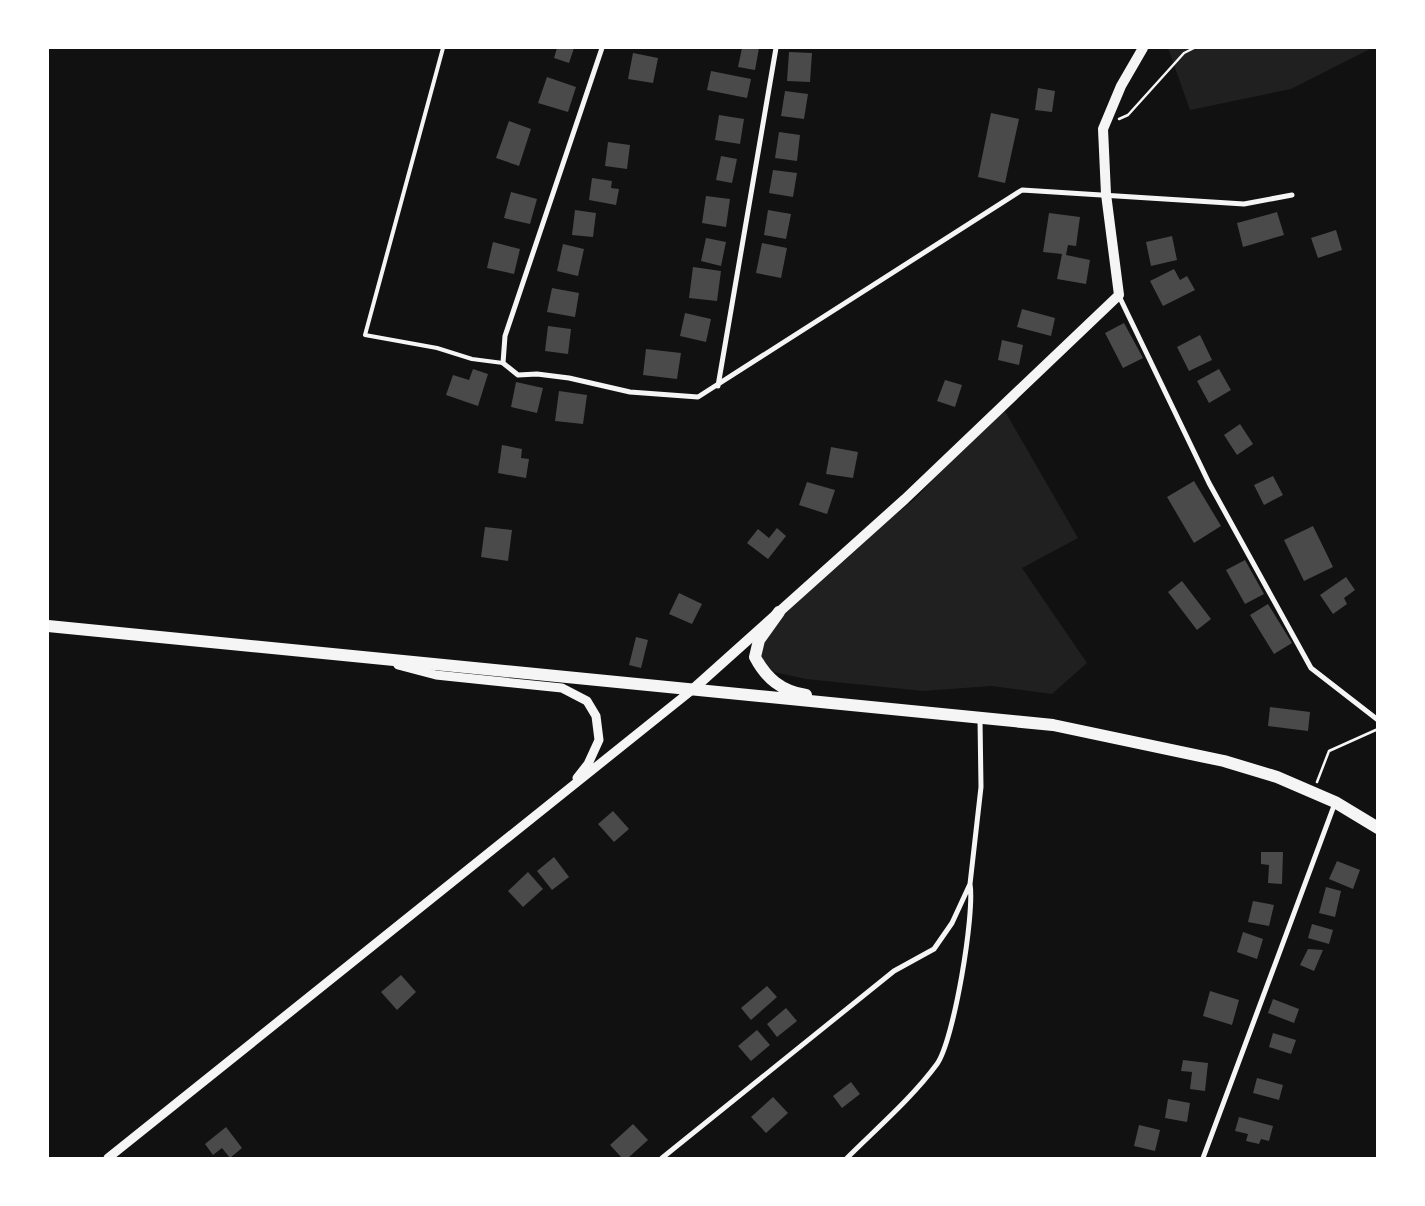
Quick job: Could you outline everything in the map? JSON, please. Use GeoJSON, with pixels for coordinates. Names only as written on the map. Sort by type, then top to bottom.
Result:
{"type":"FeatureCollection","features":[{"type":"Feature","properties":{"kind":"main road"},"geometry":{"type":"LineString","coordinates":[[692,690],[905,499],[1119,295],[1106,194],[1103,129],[1120,86],[1143,48]]}},
{"type":"Feature","properties":{"kind":"main road"},"geometry":{"type":"LineString","coordinates":[[779,612],[759,640],[754,657],[764,674],[780,687],[795,693],[858,702],[866,707]]}},
{"type":"Feature","properties":{"kind":"main road"},"geometry":{"type":"LineString","coordinates":[[48,626],[1053,726],[1224,760],[1277,777],[1335,802],[1378,828]]}},
{"type":"Feature","properties":{"kind":"street"},"geometry":{"type":"LineString","coordinates":[[602,48],[508,327],[503,363],[518,374],[569,378],[630,392],[698,397],[1022,190],[1244,204],[1292,195]]}},
{"type":"Feature","properties":{"kind":"street"},"geometry":{"type":"LineString","coordinates":[[718,386],[776,48]]}},
{"type":"Feature","properties":{"kind":"street"},"geometry":{"type":"LineString","coordinates":[[1119,295],[1209,483],[1311,668],[1378,720]]}},
{"type":"Feature","properties":{"kind":"street"},"geometry":{"type":"LineString","coordinates":[[371,658],[436,675],[562,688],[587,701],[596,716],[599,740],[588,764],[572,786]]}},
{"type":"Feature","properties":{"kind":"street"},"geometry":{"type":"LineString","coordinates":[[108,1158],[692,690]]}},
{"type":"Feature","properties":{"kind":"street"},"geometry":{"type":"LineString","coordinates":[[662,1158],[894,971],[934,948],[952,923],[970,884],[981,787],[980,718]]}},
{"type":"Feature","properties":{"kind":"street"},"geometry":{"type":"LineString","coordinates":[[1203,1158],[1335,802]]}},
{"type":"Feature","properties":{"kind":"street"},"geometry":{"type":"LineString","coordinates":[[847,1158],[938,1062],[951,1023],[967,941],[973,898],[970,884]]}},
{"type":"Feature","properties":{"kind":"lane"},"geometry":{"type":"LineString","coordinates":[[443,48],[366,335],[437,348],[472,359],[503,363]]}},
{"type":"Feature","properties":{"kind":"path"},"geometry":{"type":"LineString","coordinates":[[1103,129],[1128,115],[1184,53],[1194,48]]}},
{"type":"Feature","properties":{"kind":"path"},"geometry":{"type":"LineString","coordinates":[[1311,792],[1329,751],[1378,729]]}},
{"type":"Feature","properties":{"kind":"shaded area"},"geometry":{"type":"Polygon","coordinates":[[[1168,48],[1372,48],[1291,89],[1190,110],[1168,48]]]}},
{"type":"Feature","properties":{"kind":"shaded area"},"geometry":{"type":"Polygon","coordinates":[[[1002,406],[1078,538],[1022,568],[1087,663],[1052,694],[991,686],[923,691],[806,679],[774,672],[763,662],[757,634],[814,581],[916,498],[1002,406]]]}},
{"type":"Feature","properties":{"kind":"building"},"geometry":{"type":"Polygon","coordinates":[[[557,48],[574,48],[569,63],[554,58],[557,48]]]}},
{"type":"Feature","properties":{"kind":"building"},"geometry":{"type":"Polygon","coordinates":[[[742,48],[759,48],[755,70],[738,67],[742,48]]]}},
{"type":"Feature","properties":{"kind":"building"},"geometry":{"type":"Polygon","coordinates":[[[789,52],[812,53],[810,82],[787,81],[789,52]]]}},
{"type":"Feature","properties":{"kind":"building"},"geometry":{"type":"Polygon","coordinates":[[[633,53],[658,58],[653,83],[628,79],[633,53]]]}},
{"type":"Feature","properties":{"kind":"building"},"geometry":{"type":"Polygon","coordinates":[[[711,71],[751,79],[747,98],[707,90],[711,71]]]}},
{"type":"Feature","properties":{"kind":"building"},"geometry":{"type":"Polygon","coordinates":[[[547,77],[576,87],[568,112],[538,103],[547,77]]]}},
{"type":"Feature","properties":{"kind":"building"},"geometry":{"type":"Polygon","coordinates":[[[1038,88],[1055,91],[1052,112],[1035,110],[1038,88]]]}},
{"type":"Feature","properties":{"kind":"building"},"geometry":{"type":"Polygon","coordinates":[[[785,91],[808,94],[804,119],[781,116],[785,91]]]}},
{"type":"Feature","properties":{"kind":"building"},"geometry":{"type":"Polygon","coordinates":[[[991,113],[1019,119],[1005,183],[978,177],[991,113]]]}},
{"type":"Feature","properties":{"kind":"building"},"geometry":{"type":"Polygon","coordinates":[[[719,115],[744,119],[740,144],[715,140],[719,115]]]}},
{"type":"Feature","properties":{"kind":"building"},"geometry":{"type":"Polygon","coordinates":[[[509,121],[531,129],[519,166],[496,158],[509,121]]]}},
{"type":"Feature","properties":{"kind":"building"},"geometry":{"type":"Polygon","coordinates":[[[779,132],[800,135],[797,161],[775,158],[779,132]]]}},
{"type":"Feature","properties":{"kind":"building"},"geometry":{"type":"Polygon","coordinates":[[[608,142],[630,145],[627,169],[605,166],[608,142]]]}},
{"type":"Feature","properties":{"kind":"building"},"geometry":{"type":"Polygon","coordinates":[[[721,156],[737,159],[732,183],[716,180],[721,156]]]}},
{"type":"Feature","properties":{"kind":"building"},"geometry":{"type":"Polygon","coordinates":[[[773,170],[797,173],[793,197],[769,193],[773,170]]]}},
{"type":"Feature","properties":{"kind":"building"},"geometry":{"type":"Polygon","coordinates":[[[592,178],[612,181],[611,188],[619,189],[616,205],[589,200],[592,178]]]}},
{"type":"Feature","properties":{"kind":"building"},"geometry":{"type":"Polygon","coordinates":[[[511,192],[537,199],[530,224],[504,218],[511,192]]]}},
{"type":"Feature","properties":{"kind":"building"},"geometry":{"type":"Polygon","coordinates":[[[706,196],[730,199],[726,227],[702,223],[706,196]]]}},
{"type":"Feature","properties":{"kind":"building"},"geometry":{"type":"Polygon","coordinates":[[[575,210],[596,213],[593,237],[572,235],[575,210]]]}},
{"type":"Feature","properties":{"kind":"building"},"geometry":{"type":"Polygon","coordinates":[[[768,210],[791,214],[786,239],[764,235],[768,210]]]}},
{"type":"Feature","properties":{"kind":"building"},"geometry":{"type":"Polygon","coordinates":[[[1277,212],[1284,235],[1243,247],[1237,223],[1277,212]]]}},
{"type":"Feature","properties":{"kind":"building"},"geometry":{"type":"Polygon","coordinates":[[[1049,213],[1080,217],[1076,246],[1068,245],[1066,255],[1090,260],[1086,284],[1057,279],[1062,254],[1043,252],[1049,213]]]}},
{"type":"Feature","properties":{"kind":"building"},"geometry":{"type":"Polygon","coordinates":[[[1336,230],[1342,250],[1318,258],[1311,238],[1336,230]]]}},
{"type":"Feature","properties":{"kind":"building"},"geometry":{"type":"Polygon","coordinates":[[[1172,236],[1177,260],[1151,266],[1146,242],[1172,236]]]}},
{"type":"Feature","properties":{"kind":"building"},"geometry":{"type":"Polygon","coordinates":[[[706,238],[726,242],[721,266],[701,261],[706,238]]]}},
{"type":"Feature","properties":{"kind":"building"},"geometry":{"type":"Polygon","coordinates":[[[493,242],[520,249],[514,274],[487,268],[493,242]]]}},
{"type":"Feature","properties":{"kind":"building"},"geometry":{"type":"Polygon","coordinates":[[[762,243],[787,248],[781,278],[756,273],[762,243]]]}},
{"type":"Feature","properties":{"kind":"building"},"geometry":{"type":"Polygon","coordinates":[[[563,244],[584,249],[578,276],[557,271],[563,244]]]}},
{"type":"Feature","properties":{"kind":"building"},"geometry":{"type":"Polygon","coordinates":[[[693,267],[721,271],[717,301],[689,298],[693,267]]]}},
{"type":"Feature","properties":{"kind":"building"},"geometry":{"type":"Polygon","coordinates":[[[1174,269],[1180,280],[1187,276],[1195,290],[1163,306],[1150,281],[1174,269]]]}},
{"type":"Feature","properties":{"kind":"building"},"geometry":{"type":"Polygon","coordinates":[[[552,288],[579,293],[575,317],[547,312],[552,288]]]}},
{"type":"Feature","properties":{"kind":"building"},"geometry":{"type":"Polygon","coordinates":[[[1022,309],[1055,318],[1051,336],[1017,327],[1022,309]]]}},
{"type":"Feature","properties":{"kind":"building"},"geometry":{"type":"Polygon","coordinates":[[[685,313],[711,319],[706,342],[680,336],[685,313]]]}},
{"type":"Feature","properties":{"kind":"building"},"geometry":{"type":"Polygon","coordinates":[[[1124,323],[1143,358],[1123,368],[1105,333],[1124,323]]]}},
{"type":"Feature","properties":{"kind":"building"},"geometry":{"type":"Polygon","coordinates":[[[548,326],[571,329],[568,354],[545,351],[548,326]]]}},
{"type":"Feature","properties":{"kind":"building"},"geometry":{"type":"Polygon","coordinates":[[[1200,335],[1212,360],[1189,371],[1177,347],[1200,335]]]}},
{"type":"Feature","properties":{"kind":"building"},"geometry":{"type":"Polygon","coordinates":[[[1002,340],[1023,345],[1019,365],[998,360],[1002,340]]]}},
{"type":"Feature","properties":{"kind":"building"},"geometry":{"type":"Polygon","coordinates":[[[646,349],[681,353],[677,379],[643,375],[646,349]]]}},
{"type":"Feature","properties":{"kind":"building"},"geometry":{"type":"Polygon","coordinates":[[[473,369],[488,374],[478,406],[446,395],[453,375],[469,380],[473,369]]]}},
{"type":"Feature","properties":{"kind":"building"},"geometry":{"type":"Polygon","coordinates":[[[1219,369],[1231,390],[1209,403],[1197,381],[1219,369]]]}},
{"type":"Feature","properties":{"kind":"building"},"geometry":{"type":"Polygon","coordinates":[[[945,380],[962,385],[955,407],[937,401],[945,380]]]}},
{"type":"Feature","properties":{"kind":"building"},"geometry":{"type":"Polygon","coordinates":[[[516,382],[543,388],[537,413],[511,407],[516,382]]]}},
{"type":"Feature","properties":{"kind":"building"},"geometry":{"type":"Polygon","coordinates":[[[559,391],[587,395],[583,424],[555,421],[559,391]]]}},
{"type":"Feature","properties":{"kind":"building"},"geometry":{"type":"Polygon","coordinates":[[[1240,424],[1253,444],[1237,455],[1224,435],[1240,424]]]}},
{"type":"Feature","properties":{"kind":"building"},"geometry":{"type":"Polygon","coordinates":[[[502,445],[522,449],[521,458],[529,459],[526,478],[498,473],[502,445]]]}},
{"type":"Feature","properties":{"kind":"building"},"geometry":{"type":"Polygon","coordinates":[[[831,447],[858,452],[853,478],[826,474],[831,447]]]}},
{"type":"Feature","properties":{"kind":"building"},"geometry":{"type":"Polygon","coordinates":[[[1273,476],[1283,495],[1264,505],[1254,485],[1273,476]]]}},
{"type":"Feature","properties":{"kind":"building"},"geometry":{"type":"Polygon","coordinates":[[[1194,481],[1221,526],[1194,543],[1167,497],[1194,481]]]}},
{"type":"Feature","properties":{"kind":"building"},"geometry":{"type":"Polygon","coordinates":[[[807,482],[835,490],[827,514],[799,505],[807,482]]]}},
{"type":"Feature","properties":{"kind":"building"},"geometry":{"type":"Polygon","coordinates":[[[1313,526],[1333,567],[1304,581],[1284,540],[1313,526]]]}},
{"type":"Feature","properties":{"kind":"building"},"geometry":{"type":"Polygon","coordinates":[[[485,527],[512,530],[508,561],[481,557],[485,527]]]}},
{"type":"Feature","properties":{"kind":"building"},"geometry":{"type":"Polygon","coordinates":[[[777,528],[786,536],[768,559],[747,543],[758,529],[769,538],[777,528]]]}},
{"type":"Feature","properties":{"kind":"building"},"geometry":{"type":"Polygon","coordinates":[[[1245,560],[1264,594],[1245,604],[1226,570],[1245,560]]]}},
{"type":"Feature","properties":{"kind":"building"},"geometry":{"type":"Polygon","coordinates":[[[1346,577],[1355,590],[1344,598],[1347,604],[1333,614],[1320,595],[1346,577]]]}},
{"type":"Feature","properties":{"kind":"building"},"geometry":{"type":"Polygon","coordinates":[[[1182,581],[1211,619],[1197,630],[1168,592],[1182,581]]]}},
{"type":"Feature","properties":{"kind":"building"},"geometry":{"type":"Polygon","coordinates":[[[679,593],[702,604],[692,624],[669,614],[679,593]]]}},
{"type":"Feature","properties":{"kind":"building"},"geometry":{"type":"Polygon","coordinates":[[[1268,604],[1292,643],[1274,654],[1250,615],[1268,604]]]}},
{"type":"Feature","properties":{"kind":"building"},"geometry":{"type":"Polygon","coordinates":[[[636,637],[648,640],[641,668],[629,665],[636,637]]]}},
{"type":"Feature","properties":{"kind":"building"},"geometry":{"type":"Polygon","coordinates":[[[1270,707],[1310,712],[1308,731],[1268,726],[1270,707]]]}},
{"type":"Feature","properties":{"kind":"building"},"geometry":{"type":"Polygon","coordinates":[[[613,811],[629,829],[614,842],[598,824],[613,811]]]}},
{"type":"Feature","properties":{"kind":"building"},"geometry":{"type":"Polygon","coordinates":[[[1261,852],[1283,852],[1282,884],[1268,883],[1269,865],[1261,864],[1261,852]]]}},
{"type":"Feature","properties":{"kind":"building"},"geometry":{"type":"Polygon","coordinates":[[[554,857],[569,877],[552,890],[537,871],[554,857]]]}},
{"type":"Feature","properties":{"kind":"building"},"geometry":{"type":"Polygon","coordinates":[[[1337,861],[1360,870],[1353,889],[1329,879],[1337,861]]]}},
{"type":"Feature","properties":{"kind":"building"},"geometry":{"type":"Polygon","coordinates":[[[528,872],[543,889],[523,907],[508,891],[528,872]]]}},
{"type":"Feature","properties":{"kind":"building"},"geometry":{"type":"Polygon","coordinates":[[[1326,887],[1341,891],[1335,917],[1319,913],[1326,887]]]}},
{"type":"Feature","properties":{"kind":"building"},"geometry":{"type":"Polygon","coordinates":[[[1253,901],[1274,905],[1269,926],[1248,922],[1253,901]]]}},
{"type":"Feature","properties":{"kind":"building"},"geometry":{"type":"Polygon","coordinates":[[[1312,924],[1333,930],[1329,944],[1308,938],[1312,924]]]}},
{"type":"Feature","properties":{"kind":"building"},"geometry":{"type":"Polygon","coordinates":[[[1243,932],[1263,939],[1257,959],[1237,952],[1243,932]]]}},
{"type":"Feature","properties":{"kind":"building"},"geometry":{"type":"Polygon","coordinates":[[[1308,949],[1323,950],[1314,971],[1300,965],[1308,949]]]}},
{"type":"Feature","properties":{"kind":"building"},"geometry":{"type":"Polygon","coordinates":[[[401,975],[416,992],[397,1010],[381,992],[401,975]]]}},
{"type":"Feature","properties":{"kind":"building"},"geometry":{"type":"Polygon","coordinates":[[[767,986],[777,997],[751,1020],[741,1008],[767,986]]]}},
{"type":"Feature","properties":{"kind":"building"},"geometry":{"type":"Polygon","coordinates":[[[1210,991],[1239,1000],[1232,1025],[1203,1016],[1210,991]]]}},
{"type":"Feature","properties":{"kind":"building"},"geometry":{"type":"Polygon","coordinates":[[[1273,999],[1299,1009],[1294,1023],[1268,1013],[1273,999]]]}},
{"type":"Feature","properties":{"kind":"building"},"geometry":{"type":"Polygon","coordinates":[[[786,1008],[797,1021],[777,1037],[767,1024],[786,1008]]]}},
{"type":"Feature","properties":{"kind":"building"},"geometry":{"type":"Polygon","coordinates":[[[757,1030],[770,1045],[751,1061],[738,1046],[757,1030]]]}},
{"type":"Feature","properties":{"kind":"building"},"geometry":{"type":"Polygon","coordinates":[[[1273,1033],[1296,1040],[1291,1054],[1269,1047],[1273,1033]]]}},
{"type":"Feature","properties":{"kind":"building"},"geometry":{"type":"Polygon","coordinates":[[[1183,1060],[1208,1063],[1205,1091],[1190,1089],[1192,1072],[1181,1071],[1183,1060]]]}},
{"type":"Feature","properties":{"kind":"building"},"geometry":{"type":"Polygon","coordinates":[[[1257,1078],[1283,1085],[1279,1100],[1253,1093],[1257,1078]]]}},
{"type":"Feature","properties":{"kind":"building"},"geometry":{"type":"Polygon","coordinates":[[[851,1082],[860,1094],[842,1108],[833,1096],[851,1082]]]}},
{"type":"Feature","properties":{"kind":"building"},"geometry":{"type":"Polygon","coordinates":[[[773,1097],[788,1113],[766,1133],[751,1117],[773,1097]]]}},
{"type":"Feature","properties":{"kind":"building"},"geometry":{"type":"Polygon","coordinates":[[[1168,1099],[1190,1103],[1187,1122],[1165,1118],[1168,1099]]]}},
{"type":"Feature","properties":{"kind":"building"},"geometry":{"type":"Polygon","coordinates":[[[1239,1117],[1273,1126],[1269,1141],[1261,1139],[1259,1144],[1246,1141],[1248,1134],[1235,1131],[1239,1117]]]}},
{"type":"Feature","properties":{"kind":"building"},"geometry":{"type":"Polygon","coordinates":[[[633,1124],[648,1140],[628,1158],[622,1158],[610,1145],[633,1124]]]}},
{"type":"Feature","properties":{"kind":"building"},"geometry":{"type":"Polygon","coordinates":[[[1139,1125],[1160,1130],[1155,1151],[1134,1146],[1139,1125]]]}},
{"type":"Feature","properties":{"kind":"building"},"geometry":{"type":"Polygon","coordinates":[[[226,1127],[242,1148],[230,1158],[222,1148],[213,1155],[205,1144],[226,1127]]]}}]}
